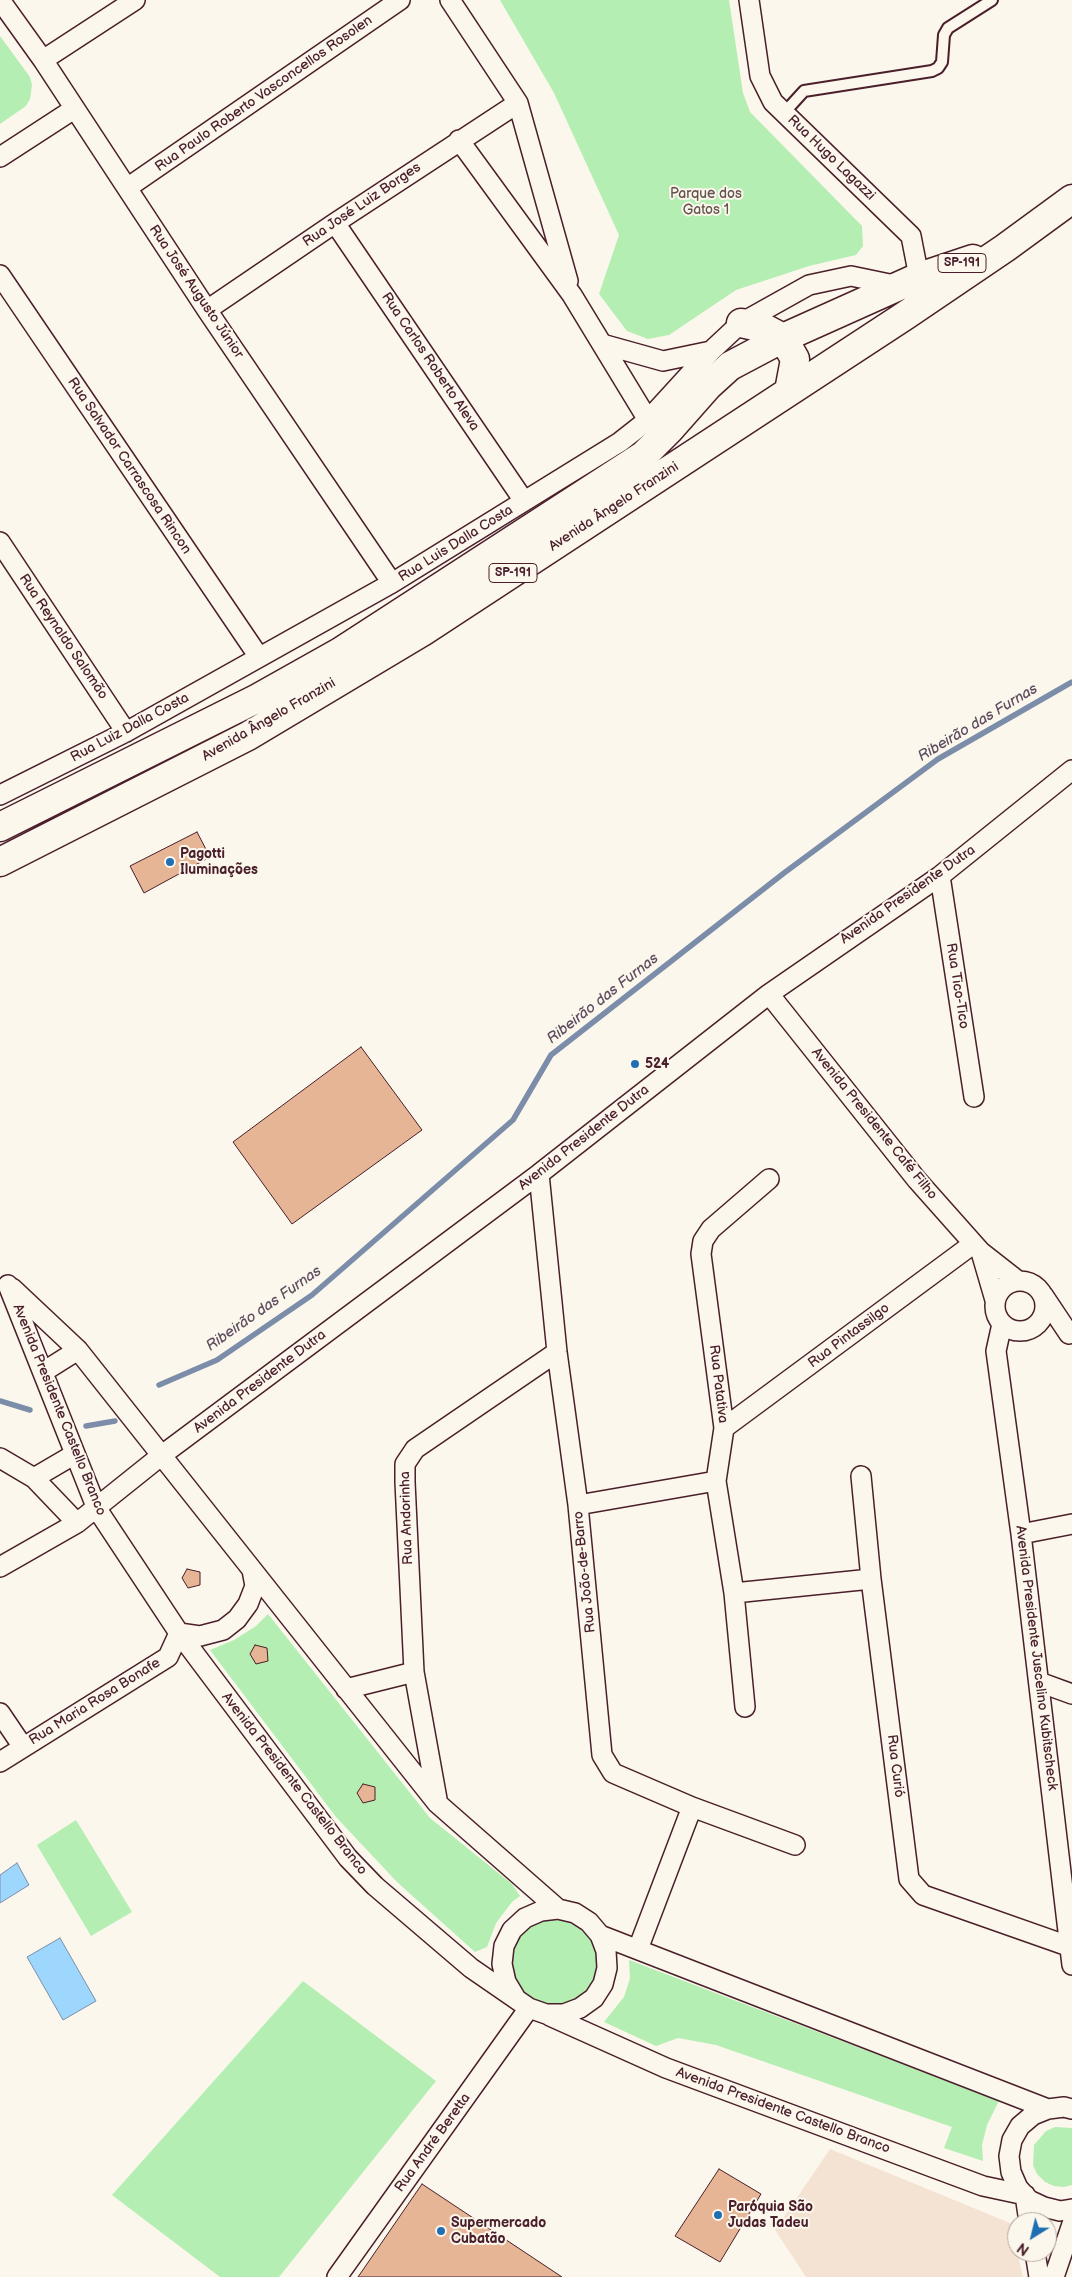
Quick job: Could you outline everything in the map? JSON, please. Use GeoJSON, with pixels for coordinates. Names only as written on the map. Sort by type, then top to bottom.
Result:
{"type":"FeatureCollection","features":[{"type":"Feature","properties":{"kind":"main road","name":"Avenida Ângelo Franzini"},"geometry":{"type":"LineString","coordinates":[[0,862],[256,731],[422,632],[913,310],[1072,200]]}},
{"type":"Feature","properties":{"kind":"main road","name":"Avenida Ângelo Franzini"},"geometry":{"type":"LineString","coordinates":[[0,827],[258,698],[340,652],[644,455],[708,386],[730,366],[783,338],[909,282],[1005,248]]}},
{"type":"Feature","properties":{"kind":"main road"},"geometry":{"type":"LineString","coordinates":[[742,323],[764,328],[783,338],[795,359],[789,391]]}},
{"type":"Feature","properties":{"kind":"street","name":"Rua José Augusto Júnior"},"geometry":{"type":"LineString","coordinates":[[0,0],[43,60],[392,584]]}},
{"type":"Feature","properties":{"kind":"street"},"geometry":{"type":"LineString","coordinates":[[43,60],[135,0]]}},
{"type":"Feature","properties":{"kind":"street","name":"Rua Paulo Roberto Vasconcellos Rosolen"},"geometry":{"type":"LineString","coordinates":[[128,188],[400,0]]}},
{"type":"Feature","properties":{"kind":"street"},"geometry":{"type":"LineString","coordinates":[[450,0],[518,103],[572,295]]}},
{"type":"Feature","properties":{"kind":"street","name":"Rua Hugo Lagazzi"},"geometry":{"type":"LineString","coordinates":[[749,0],[760,76],[773,102],[911,236],[909,282],[913,310]]}},
{"type":"Feature","properties":{"kind":"street","name":"Rua José Luiz Borges"},"geometry":{"type":"LineString","coordinates":[[208,310],[459,140],[518,103]]}},
{"type":"Feature","properties":{"kind":"street"},"geometry":{"type":"LineString","coordinates":[[0,157],[74,109]]}},
{"type":"Feature","properties":{"kind":"street"},"geometry":{"type":"LineString","coordinates":[[459,140],[572,295],[648,420]]}},
{"type":"Feature","properties":{"kind":"street","name":"Rua Carlos Roberto Aleva"},"geometry":{"type":"LineString","coordinates":[[335,223],[524,501]]}},
{"type":"Feature","properties":{"kind":"street","name":"Rua Salvador Carrascosa Rincon"},"geometry":{"type":"LineString","coordinates":[[0,276],[259,657]]}},
{"type":"Feature","properties":{"kind":"street","name":"Rua Luis Dalla Costa"},"geometry":{"type":"LineString","coordinates":[[259,657],[392,584],[620,442],[648,420],[711,351],[742,323],[809,285],[851,276],[909,282]]}},
{"type":"Feature","properties":{"kind":"street"},"geometry":{"type":"LineString","coordinates":[[602,344],[663,361],[711,351]]}},
{"type":"Feature","properties":{"kind":"street","name":"Rua Reynaldo Salomão"},"geometry":{"type":"LineString","coordinates":[[0,542],[126,732]]}},
{"type":"Feature","properties":{"kind":"street","name":"Rua Luiz Dalla Costa"},"geometry":{"type":"LineString","coordinates":[[0,795],[126,732],[259,657]]}},
{"type":"Feature","properties":{"kind":"street","name":"Avenida Presidente Dutra"},"geometry":{"type":"LineString","coordinates":[[0,1567],[78,1523],[162,1456],[539,1174],[769,994],[940,876],[1072,770]]}},
{"type":"Feature","properties":{"kind":"street","name":"Rua Tico-Tico"},"geometry":{"type":"LineString","coordinates":[[940,876],[974,1097]]}},
{"type":"Feature","properties":{"kind":"street","name":"Avenida Presidente Café Filho"},"geometry":{"type":"LineString","coordinates":[[769,994],[918,1180],[977,1248],[1018,1281]]}},
{"type":"Feature","properties":{"kind":"street","name":"Rua João-de-Barro"},"geometry":{"type":"LineString","coordinates":[[539,1174],[558,1352],[578,1505],[602,1755],[612,1773],[692,1807],[795,1845]]}},
{"type":"Feature","properties":{"kind":"street","name":"Rua Patativa"},"geometry":{"type":"LineString","coordinates":[[744,1707],[734,1593],[716,1481],[724,1428],[701,1254],[703,1241],[711,1229],[769,1179]]}},
{"type":"Feature","properties":{"kind":"street","name":"Avenida Presidente Café Filho"},"geometry":{"type":"LineString","coordinates":[[977,1248],[995,1300]]}},
{"type":"Feature","properties":{"kind":"street","name":"Rua Pintassilgo"},"geometry":{"type":"LineString","coordinates":[[724,1428],[977,1248]]}},
{"type":"Feature","properties":{"kind":"street"},"geometry":{"type":"LineString","coordinates":[[4,1281],[78,1350],[437,1803],[558,1909]]}},
{"type":"Feature","properties":{"kind":"street","name":"Avenida Presidente Castello Branco"},"geometry":{"type":"LineString","coordinates":[[4,1281],[43,1372],[97,1508],[179,1633],[348,1858],[375,1886],[471,1968],[530,2007],[666,2068],[983,2186],[1024,2195]]}},
{"type":"Feature","properties":{"kind":"street"},"geometry":{"type":"LineString","coordinates":[[1018,1281],[1034,1286],[1070,1335],[1033,1326],[1013,1330],[1002,1324],[995,1309],[995,1300],[1003,1287],[1018,1281]]}},
{"type":"Feature","properties":{"kind":"street"},"geometry":{"type":"LineString","coordinates":[[996,1351],[1033,1326],[1044,1315],[1045,1307],[1040,1292]]}},
{"type":"Feature","properties":{"kind":"street"},"geometry":{"type":"LineString","coordinates":[[996,1351],[1002,1324]]}},
{"type":"Feature","properties":{"kind":"street"},"geometry":{"type":"LineString","coordinates":[[43,1372],[78,1350]]}},
{"type":"Feature","properties":{"kind":"street","name":"Avenida Presidente Juscelino Kubitscheck"},"geometry":{"type":"LineString","coordinates":[[996,1351],[1039,1682],[1071,1956]]}},
{"type":"Feature","properties":{"kind":"street","name":"Rua Andorinha"},"geometry":{"type":"LineString","coordinates":[[437,1803],[414,1672],[405,1464],[415,1449],[558,1352]]}},
{"type":"Feature","properties":{"kind":"street"},"geometry":{"type":"LineString","coordinates":[[34,1478],[75,1454]]}},
{"type":"Feature","properties":{"kind":"street"},"geometry":{"type":"LineString","coordinates":[[0,1458],[34,1478],[78,1523]]}},
{"type":"Feature","properties":{"kind":"street","name":"Rua Curió"},"geometry":{"type":"LineString","coordinates":[[861,1476],[871,1579],[909,1879],[923,1895],[1071,1956]]}},
{"type":"Feature","properties":{"kind":"street"},"geometry":{"type":"LineString","coordinates":[[578,1505],[716,1481]]}},
{"type":"Feature","properties":{"kind":"street"},"geometry":{"type":"LineString","coordinates":[[1020,1534],[1072,1524]]}},
{"type":"Feature","properties":{"kind":"street"},"geometry":{"type":"LineString","coordinates":[[179,1633],[200,1636],[223,1630],[238,1619],[248,1604],[255,1586],[252,1570]]}},
{"type":"Feature","properties":{"kind":"street"},"geometry":{"type":"LineString","coordinates":[[734,1593],[871,1579]]}},
{"type":"Feature","properties":{"kind":"street","name":"Rua Maria Rosa Bonafe"},"geometry":{"type":"LineString","coordinates":[[0,1762],[168,1657],[179,1633]]}},
{"type":"Feature","properties":{"kind":"street"},"geometry":{"type":"LineString","coordinates":[[346,1689],[414,1672]]}},
{"type":"Feature","properties":{"kind":"street"},"geometry":{"type":"LineString","coordinates":[[1039,1682],[1072,1694]]}},
{"type":"Feature","properties":{"kind":"street"},"geometry":{"type":"LineString","coordinates":[[0,1713],[24,1746]]}},
{"type":"Feature","properties":{"kind":"street"},"geometry":{"type":"LineString","coordinates":[[638,1949],[692,1807]]}},
{"type":"Feature","properties":{"kind":"street"},"geometry":{"type":"LineString","coordinates":[[558,1909],[575,1913],[589,1922],[600,1935],[606,1951],[607,1968],[603,1984],[594,1998],[580,2008],[564,2014],[530,2007],[506,1982],[502,1964],[504,1946],[512,1930],[525,1918],[541,1911],[558,1909]]}},
{"type":"Feature","properties":{"kind":"street"},"geometry":{"type":"LineString","coordinates":[[600,1935],[1048,2108]]}},
{"type":"Feature","properties":{"kind":"street","name":"Rua André Beretta"},"geometry":{"type":"LineString","coordinates":[[337,2277],[530,2007]]}},
{"type":"Feature","properties":{"kind":"street"},"geometry":{"type":"LineString","coordinates":[[1072,2109],[1064,2107],[1048,2108],[1032,2115],[1020,2126],[1012,2140],[1009,2156],[1011,2172],[1018,2188],[1029,2200],[1044,2207],[1060,2210],[1072,2209]]}},
{"type":"Feature","properties":{"kind":"street"},"geometry":{"type":"LineString","coordinates":[[1024,2195],[1027,2212]]}},
{"type":"Feature","properties":{"kind":"street"},"geometry":{"type":"LineString","coordinates":[[1054,2277],[1072,2224]]}},
{"type":"Feature","properties":{"kind":"street"},"geometry":{"type":"LineString","coordinates":[[1037,2262],[1039,2277]]}},
{"type":"Feature","properties":{"kind":"lane"},"geometry":{"type":"LineString","coordinates":[[784,113],[804,91],[932,71],[938,68],[942,62],[944,35],[948,28],[992,0]]}},
{"type":"Feature","properties":{"kind":"shaded area"},"geometry":{"type":"Polygon","coordinates":[[[830,2149],[1007,2222],[1007,2262],[1019,2262],[1023,2277],[806,2277],[775,2230],[830,2149]]]}},
{"type":"Feature","properties":{"kind":"green space","name":"Parque dos Gatos 1"},"geometry":{"type":"Polygon","coordinates":[[[500,0],[729,0],[743,93],[750,112],[862,226],[863,246],[856,255],[809,266],[736,290],[669,335],[648,339],[627,331],[599,294],[619,235],[554,93],[500,0]]]}},
{"type":"Feature","properties":{"kind":"green space"},"geometry":{"type":"Polygon","coordinates":[[[0,36],[30,77],[32,85],[30,99],[26,106],[0,124],[0,36]]]}},
{"type":"Feature","properties":{"kind":"green space"},"geometry":{"type":"Polygon","coordinates":[[[268,1614],[430,1818],[512,1884],[520,1896],[512,1902],[496,1923],[487,1947],[475,1952],[397,1882],[336,1817],[210,1650],[234,1640],[256,1626],[268,1614]]]}},
{"type":"Feature","properties":{"kind":"green space"},"geometry":{"type":"Polygon","coordinates":[[[76,1820],[132,1912],[91,1936],[37,1845],[76,1820]]]}},
{"type":"Feature","properties":{"kind":"green space"},"geometry":{"type":"Polygon","coordinates":[[[555,1918],[572,1922],[586,1931],[595,1945],[599,1962],[595,1979],[586,1993],[572,2002],[555,2006],[538,2002],[524,1993],[515,1979],[511,1962],[515,1945],[524,1931],[538,1922],[555,1918]]]}},
{"type":"Feature","properties":{"kind":"green space"},"geometry":{"type":"Polygon","coordinates":[[[629,1960],[999,2101],[987,2125],[982,2145],[983,2161],[944,2148],[952,2127],[716,2045],[678,2038],[656,2046],[604,2022],[624,1997],[630,1978],[629,1960]]]}},
{"type":"Feature","properties":{"kind":"green space"},"geometry":{"type":"Polygon","coordinates":[[[303,1981],[436,2081],[279,2277],[220,2277],[112,2195],[303,1981]]]}},
{"type":"Feature","properties":{"kind":"green space"},"geometry":{"type":"Polygon","coordinates":[[[1055,2127],[1072,2128],[1072,2185],[1064,2187],[1054,2186],[1045,2182],[1037,2174],[1033,2165],[1034,2145],[1046,2131],[1055,2127]]]}},
{"type":"Feature","properties":{"kind":"water"},"geometry":{"type":"Polygon","coordinates":[[[17,1863],[29,1885],[0,1903],[0,1875],[17,1863]]]}},
{"type":"Feature","properties":{"kind":"water"},"geometry":{"type":"Polygon","coordinates":[[[60,1938],[96,2001],[63,2020],[27,1957],[60,1938]]]}},
{"type":"Feature","properties":{"kind":"building","name":"Pagotti Iluminações"},"geometry":{"type":"Polygon","coordinates":[[[197,832],[210,857],[144,893],[130,866],[197,832]]]}},
{"type":"Feature","properties":{"kind":"building"},"geometry":{"type":"Polygon","coordinates":[[[361,1047],[422,1130],[292,1224],[233,1142],[361,1047]]]}},
{"type":"Feature","properties":{"kind":"building"},"geometry":{"type":"Polygon","coordinates":[[[187,1569],[200,1572],[200,1585],[188,1588],[182,1578],[187,1569]]]}},
{"type":"Feature","properties":{"kind":"building"},"geometry":{"type":"Polygon","coordinates":[[[255,1645],[267,1648],[268,1661],[256,1664],[250,1654],[255,1645]]]}},
{"type":"Feature","properties":{"kind":"building"},"geometry":{"type":"Polygon","coordinates":[[[363,1784],[375,1787],[375,1800],[363,1803],[357,1793],[363,1784]]]}},
{"type":"Feature","properties":{"kind":"building","name":"Paróquia São Judas Tadeu"},"geometry":{"type":"Polygon","coordinates":[[[719,2169],[761,2194],[720,2262],[675,2236],[719,2169]]]}},
{"type":"Feature","properties":{"kind":"building","name":"Supermercado Cubatão"},"geometry":{"type":"Polygon","coordinates":[[[422,2184],[562,2277],[358,2277],[422,2184]]]}},
{"type":"Feature","properties":{"kind":"waterway","name":"Ribeirão das Furnas"},"geometry":{"type":"LineString","coordinates":[[159,1385],[217,1360],[312,1295],[513,1120],[551,1055],[784,873],[938,759],[1072,682]]}},
{"type":"Feature","properties":{"kind":"waterway","name":"Ribeirão das Furnas"},"geometry":{"type":"LineString","coordinates":[[0,1401],[30,1410]]}},
{"type":"Feature","properties":{"kind":"waterway","name":"Ribeirão das Furnas"},"geometry":{"type":"LineString","coordinates":[[86,1426],[115,1421]]}},
{"type":"Feature","properties":{"kind":"place","name":"Pagotti Iluminações"},"geometry":{"type":"Point","coordinates":[170,862]}},
{"type":"Feature","properties":{"kind":"place","name":"524"},"geometry":{"type":"Point","coordinates":[635,1064]}},
{"type":"Feature","properties":{"kind":"place","name":"Paróquia São Judas Tadeu"},"geometry":{"type":"Point","coordinates":[718,2215]}},
{"type":"Feature","properties":{"kind":"place","name":"Supermercado Cubatão"},"geometry":{"type":"Point","coordinates":[441,2231]}}]}
